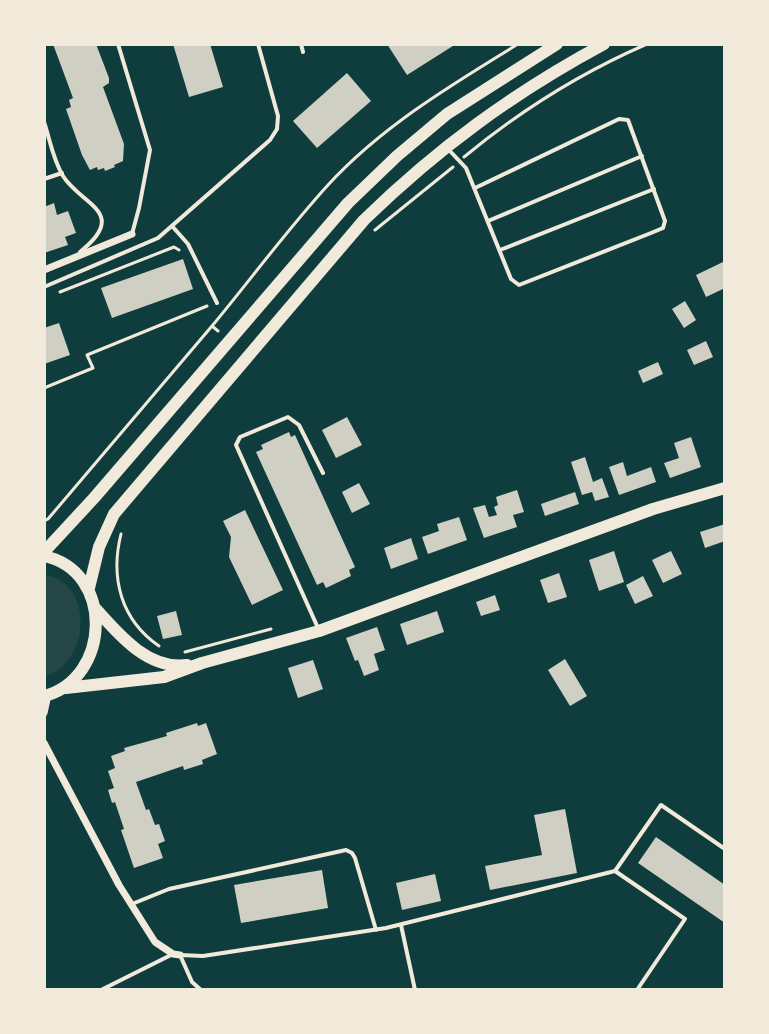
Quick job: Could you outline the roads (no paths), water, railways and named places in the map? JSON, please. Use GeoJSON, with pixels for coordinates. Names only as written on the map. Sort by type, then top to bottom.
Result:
{"type":"FeatureCollection","features":[{"type":"Feature","properties":{"kind":"main road"},"geometry":{"type":"LineString","coordinates":[[89,588],[75,572],[44,554],[348,203],[447,114],[557,44]]}},
{"type":"Feature","properties":{"kind":"main road"},"geometry":{"type":"LineString","coordinates":[[66,688],[88,659],[97,628],[89,588],[99,547],[114,514],[160,458],[364,220],[445,147],[516,94],[604,44]]}},
{"type":"Feature","properties":{"kind":"main road"},"geometry":{"type":"LineString","coordinates":[[46,695],[66,688],[164,677],[202,663],[319,631],[653,509],[725,488]]}},
{"type":"Feature","properties":{"kind":"main road"},"geometry":{"type":"LineString","coordinates":[[95,608],[135,649],[153,660],[179,666],[202,663]]}},
{"type":"Feature","properties":{"kind":"street"},"geometry":{"type":"LineString","coordinates":[[44,270],[132,234]]}},
{"type":"Feature","properties":{"kind":"street"},"geometry":{"type":"LineString","coordinates":[[44,713],[46,695]]}},
{"type":"Feature","properties":{"kind":"street"},"geometry":{"type":"LineString","coordinates":[[44,742],[48,760],[131,904],[155,942],[176,954]]}},
{"type":"Feature","properties":{"kind":"lane"},"geometry":{"type":"LineString","coordinates":[[118,44],[150,150],[132,234]]}},
{"type":"Feature","properties":{"kind":"lane"},"geometry":{"type":"LineString","coordinates":[[44,287],[158,238],[270,140],[277,129],[278,116],[258,44]]}},
{"type":"Feature","properties":{"kind":"lane"},"geometry":{"type":"LineString","coordinates":[[301,44],[303,52]]}},
{"type":"Feature","properties":{"kind":"lane"},"geometry":{"type":"LineString","coordinates":[[445,147],[466,168],[511,279],[519,285],[663,228],[665,221],[628,120],[619,119],[475,188]]}},
{"type":"Feature","properties":{"kind":"lane"},"geometry":{"type":"LineString","coordinates":[[44,122],[64,178],[97,207],[101,220],[97,239],[69,261]]}},
{"type":"Feature","properties":{"kind":"lane"},"geometry":{"type":"LineString","coordinates":[[488,221],[642,156]]}},
{"type":"Feature","properties":{"kind":"lane"},"geometry":{"type":"LineString","coordinates":[[44,179],[62,173]]}},
{"type":"Feature","properties":{"kind":"lane"},"geometry":{"type":"LineString","coordinates":[[500,250],[654,189]]}},
{"type":"Feature","properties":{"kind":"lane"},"geometry":{"type":"LineString","coordinates":[[172,226],[188,244],[217,303]]}},
{"type":"Feature","properties":{"kind":"lane"},"geometry":{"type":"LineString","coordinates":[[319,631],[236,445],[240,437],[288,417],[299,425],[323,473]]}},
{"type":"Feature","properties":{"kind":"lane"},"geometry":{"type":"LineString","coordinates":[[101,990],[176,954],[203,956],[376,930],[615,871],[661,805],[725,849]]}},
{"type":"Feature","properties":{"kind":"lane"},"geometry":{"type":"LineString","coordinates":[[131,904],[169,889],[346,850],[355,858],[376,930]]}},
{"type":"Feature","properties":{"kind":"lane"},"geometry":{"type":"LineString","coordinates":[[615,871],[685,919],[637,990]]}},
{"type":"Feature","properties":{"kind":"lane"},"geometry":{"type":"LineString","coordinates":[[401,925],[415,990]]}},
{"type":"Feature","properties":{"kind":"lane"},"geometry":{"type":"LineString","coordinates":[[176,954],[192,982],[201,990]]}}]}
